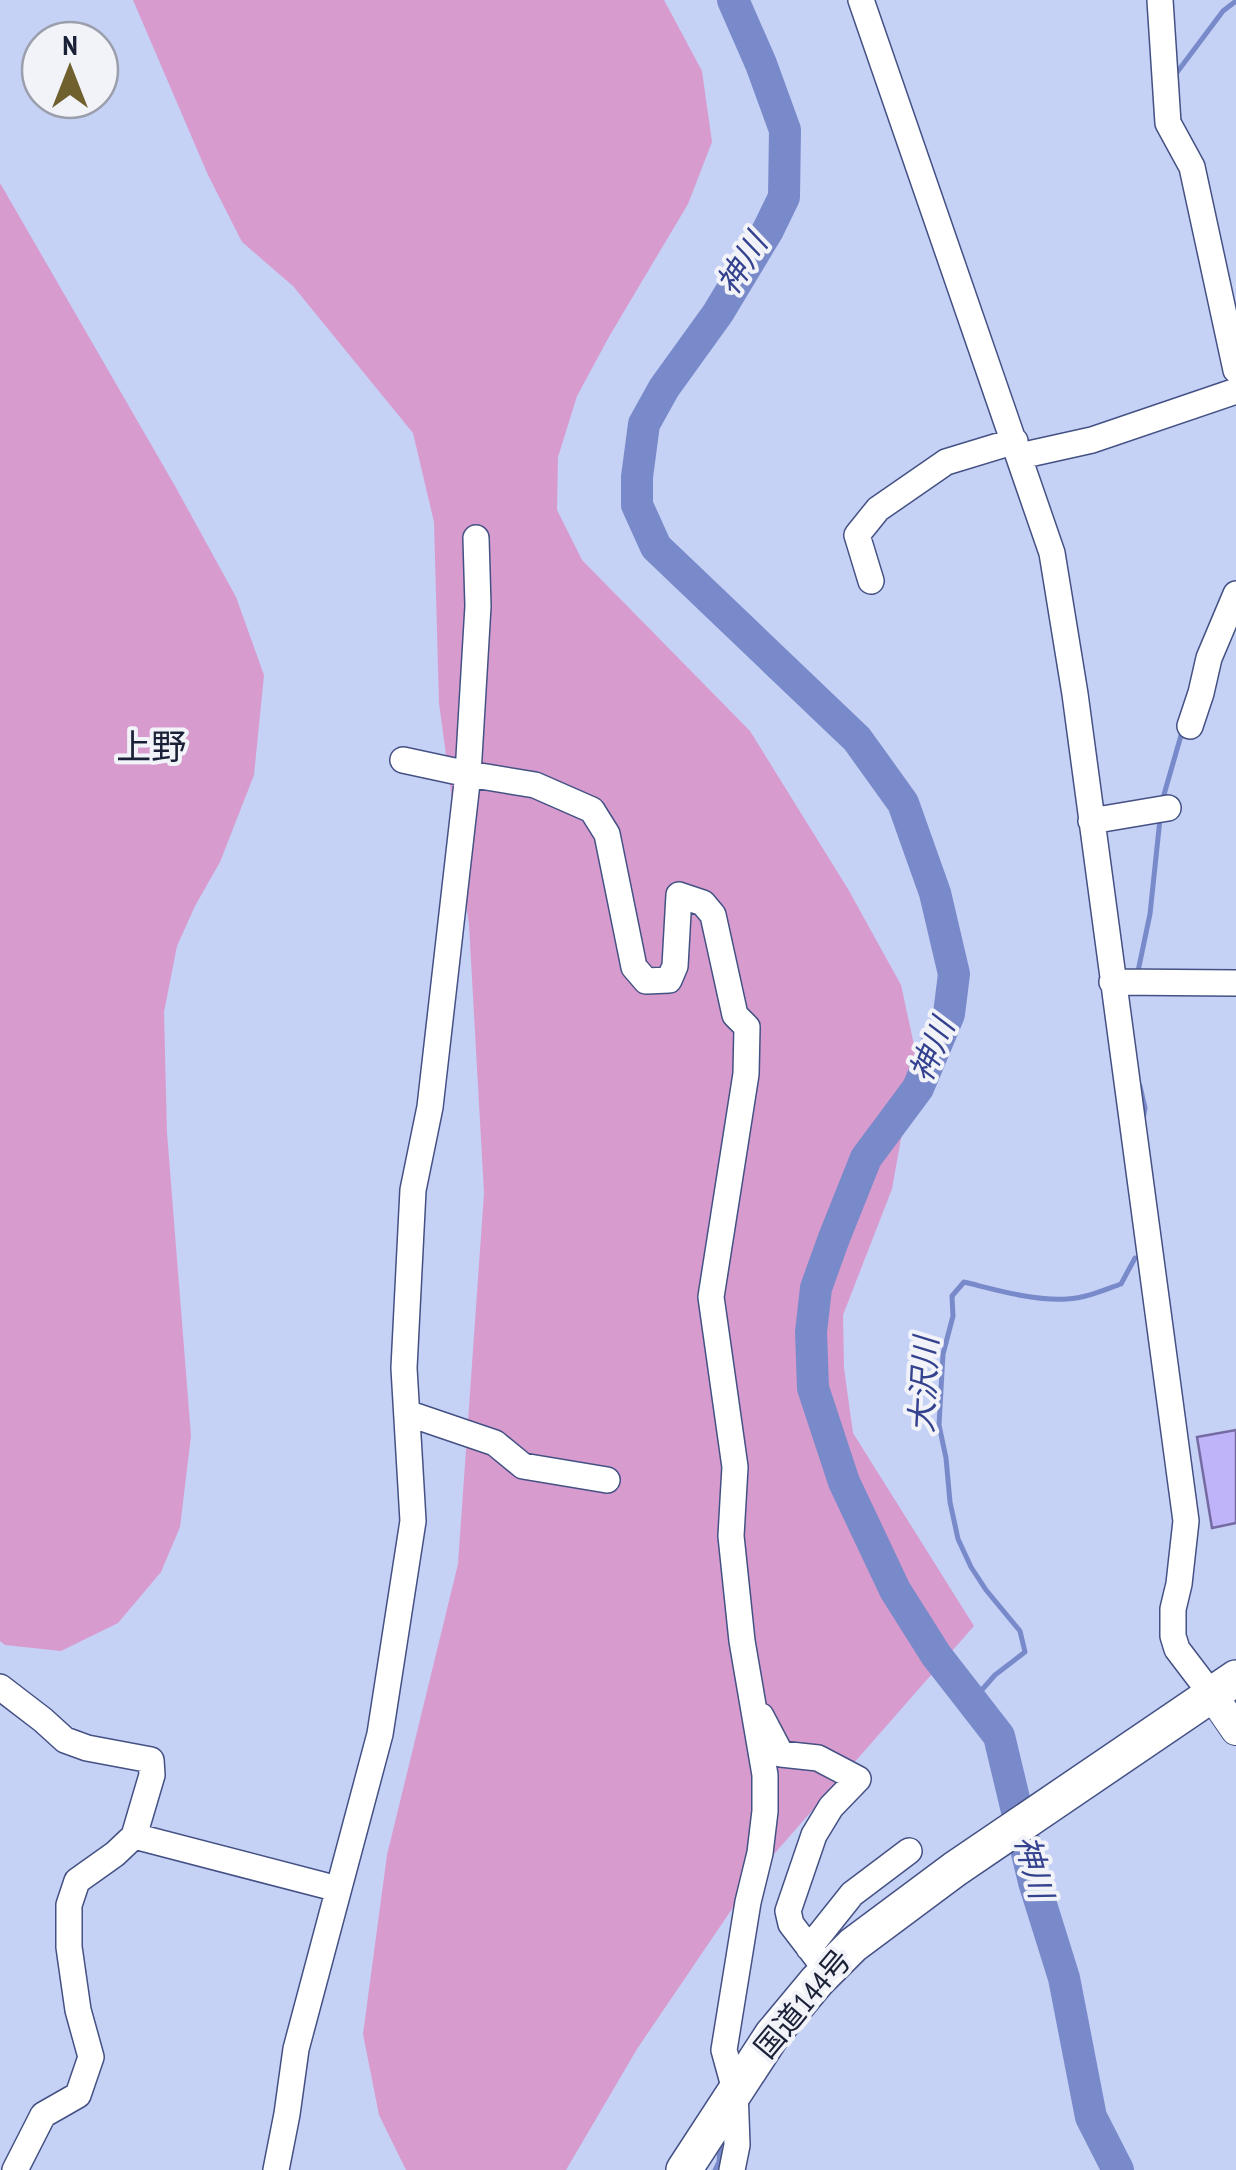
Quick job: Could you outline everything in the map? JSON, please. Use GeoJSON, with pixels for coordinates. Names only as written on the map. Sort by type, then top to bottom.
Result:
{"type":"FeatureCollection","features":[{"type":"Feature","properties":{"kind":"highway","name":"国道144号"},"geometry":{"type":"LineString","coordinates":[[684,2170],[818,1959],[853,1945],[955,1869],[1224,1686]]}},
{"type":"Feature","properties":{"kind":"main road"},"geometry":{"type":"LineString","coordinates":[[1224,1686],[1236,1730]]}},
{"type":"Feature","properties":{"kind":"street"},"geometry":{"type":"LineString","coordinates":[[861,0],[1052,553],[1075,694],[1186,1521],[1173,1636],[1176,1649],[1224,1686]]}},
{"type":"Feature","properties":{"kind":"street"},"geometry":{"type":"LineString","coordinates":[[1160,0],[1168,122],[1192,167],[1236,370]]}},
{"type":"Feature","properties":{"kind":"street"},"geometry":{"type":"LineString","coordinates":[[870,581],[857,535],[878,509],[946,462],[1092,440],[1236,391]]}},
{"type":"Feature","properties":{"kind":"street"},"geometry":{"type":"LineString","coordinates":[[276,2170],[296,2050],[380,1734],[412,1521],[404,1368],[413,1190],[430,1106],[468,774],[478,606],[476,538]]}},
{"type":"Feature","properties":{"kind":"street"},"geometry":{"type":"LineString","coordinates":[[1190,726],[1209,658],[1236,594]]}},
{"type":"Feature","properties":{"kind":"street"},"geometry":{"type":"LineString","coordinates":[[402,760],[534,784],[592,810],[607,834],[634,967],[646,982],[669,980],[674,966],[680,895],[703,903],[714,916],[735,1015],[747,1027],[746,1074],[711,1296],[735,1467],[731,1536],[750,1698],[765,1775],[760,1853],[724,2050],[735,2090],[737,2145],[732,2170]]}},
{"type":"Feature","properties":{"kind":"street"},"geometry":{"type":"LineString","coordinates":[[1091,821],[1163,809]]}},
{"type":"Feature","properties":{"kind":"street"},"geometry":{"type":"LineString","coordinates":[[1112,982],[1236,983]]}},
{"type":"Feature","properties":{"kind":"street"},"geometry":{"type":"LineString","coordinates":[[408,1413],[495,1444],[523,1466],[606,1480]]}},
{"type":"Feature","properties":{"kind":"street"},"geometry":{"type":"LineString","coordinates":[[0,1686],[64,1740],[150,1760],[152,1774],[134,1836],[77,1881],[69,1905],[69,1947],[78,2010],[91,2057],[78,2094],[43,2115],[15,2170]]}},
{"type":"Feature","properties":{"kind":"street"},"geometry":{"type":"LineString","coordinates":[[750,1698],[781,1754],[818,1758],[858,1778],[831,1807],[814,1835],[788,1911],[791,1924],[818,1959],[852,1894],[909,1850]]}},
{"type":"Feature","properties":{"kind":"street"},"geometry":{"type":"LineString","coordinates":[[134,1836],[338,1889]]}},
{"type":"Feature","properties":{"kind":"shaded area"},"geometry":{"type":"Polygon","coordinates":[[[133,0],[664,0],[702,71],[712,142],[688,204],[577,396],[558,457],[557,510],[582,560],[750,731],[848,889],[901,985],[916,1054],[892,1189],[843,1315],[844,1368],[853,1433],[974,1626],[753,1878],[637,2049],[566,2170],[406,2170],[379,2115],[363,2034],[387,1855],[458,1564],[484,1193],[469,925],[439,703],[434,522],[413,433],[293,286],[242,242],[208,175],[133,0]]]}},
{"type":"Feature","properties":{"kind":"shaded area"},"geometry":{"type":"Polygon","coordinates":[[[0,183],[236,597],[264,675],[254,775],[220,862],[177,946],[164,1012],[167,1133],[191,1436],[180,1527],[161,1572],[118,1623],[61,1651],[5,1645],[0,1641],[0,183]]]}},
{"type":"Feature","properties":{"kind":"building"},"geometry":{"type":"Polygon","coordinates":[[[1236,1430],[1236,1523],[1212,1528],[1197,1437],[1236,1430]]]}},
{"type":"Feature","properties":{"kind":"waterway","name":"神川"},"geometry":{"type":"LineString","coordinates":[[733,0],[785,130],[784,197],[718,313],[664,388],[644,424],[637,505],[656,547],[857,739],[903,803],[935,893],[954,974],[949,1014],[918,1088],[866,1158],[834,1238],[816,1288],[811,1332],[813,1388],[844,1482],[895,1590],[936,1655],[999,1736],[1034,1882],[1064,1978],[1091,2117],[1118,2170]]}},
{"type":"Feature","properties":{"kind":"waterway","name":"大沢川"},"geometry":{"type":"LineString","coordinates":[[1175,75],[1223,11],[1236,1]]}},
{"type":"Feature","properties":{"kind":"waterway","name":"大沢川"},"geometry":{"type":"LineString","coordinates":[[1163,798],[1182,732]]}},
{"type":"Feature","properties":{"kind":"waterway","name":"大沢川"},"geometry":{"type":"LineString","coordinates":[[1137,976],[1150,914],[1160,819]]}},
{"type":"Feature","properties":{"kind":"waterway","name":"大沢川"},"geometry":{"type":"LineString","coordinates":[[1140,1086],[1143,1119]]}},
{"type":"Feature","properties":{"kind":"waterway","name":"大沢川"},"geometry":{"type":"LineString","coordinates":[[972,1701],[995,1675],[1025,1652],[1020,1631],[971,1567],[958,1539],[950,1502],[939,1425],[943,1354],[953,1316],[952,1296],[964,1282],[1041,1298],[1081,1297],[1121,1284],[1135,1258]]}},
{"type":"Feature","properties":{"kind":"waterway"},"geometry":{"type":"LineString","coordinates":[[715,2170],[720,2144]]}},
{"type":"Feature","properties":{"kind":"district","name":"上野"},"geometry":{"type":"Point","coordinates":[151,747]}}]}
